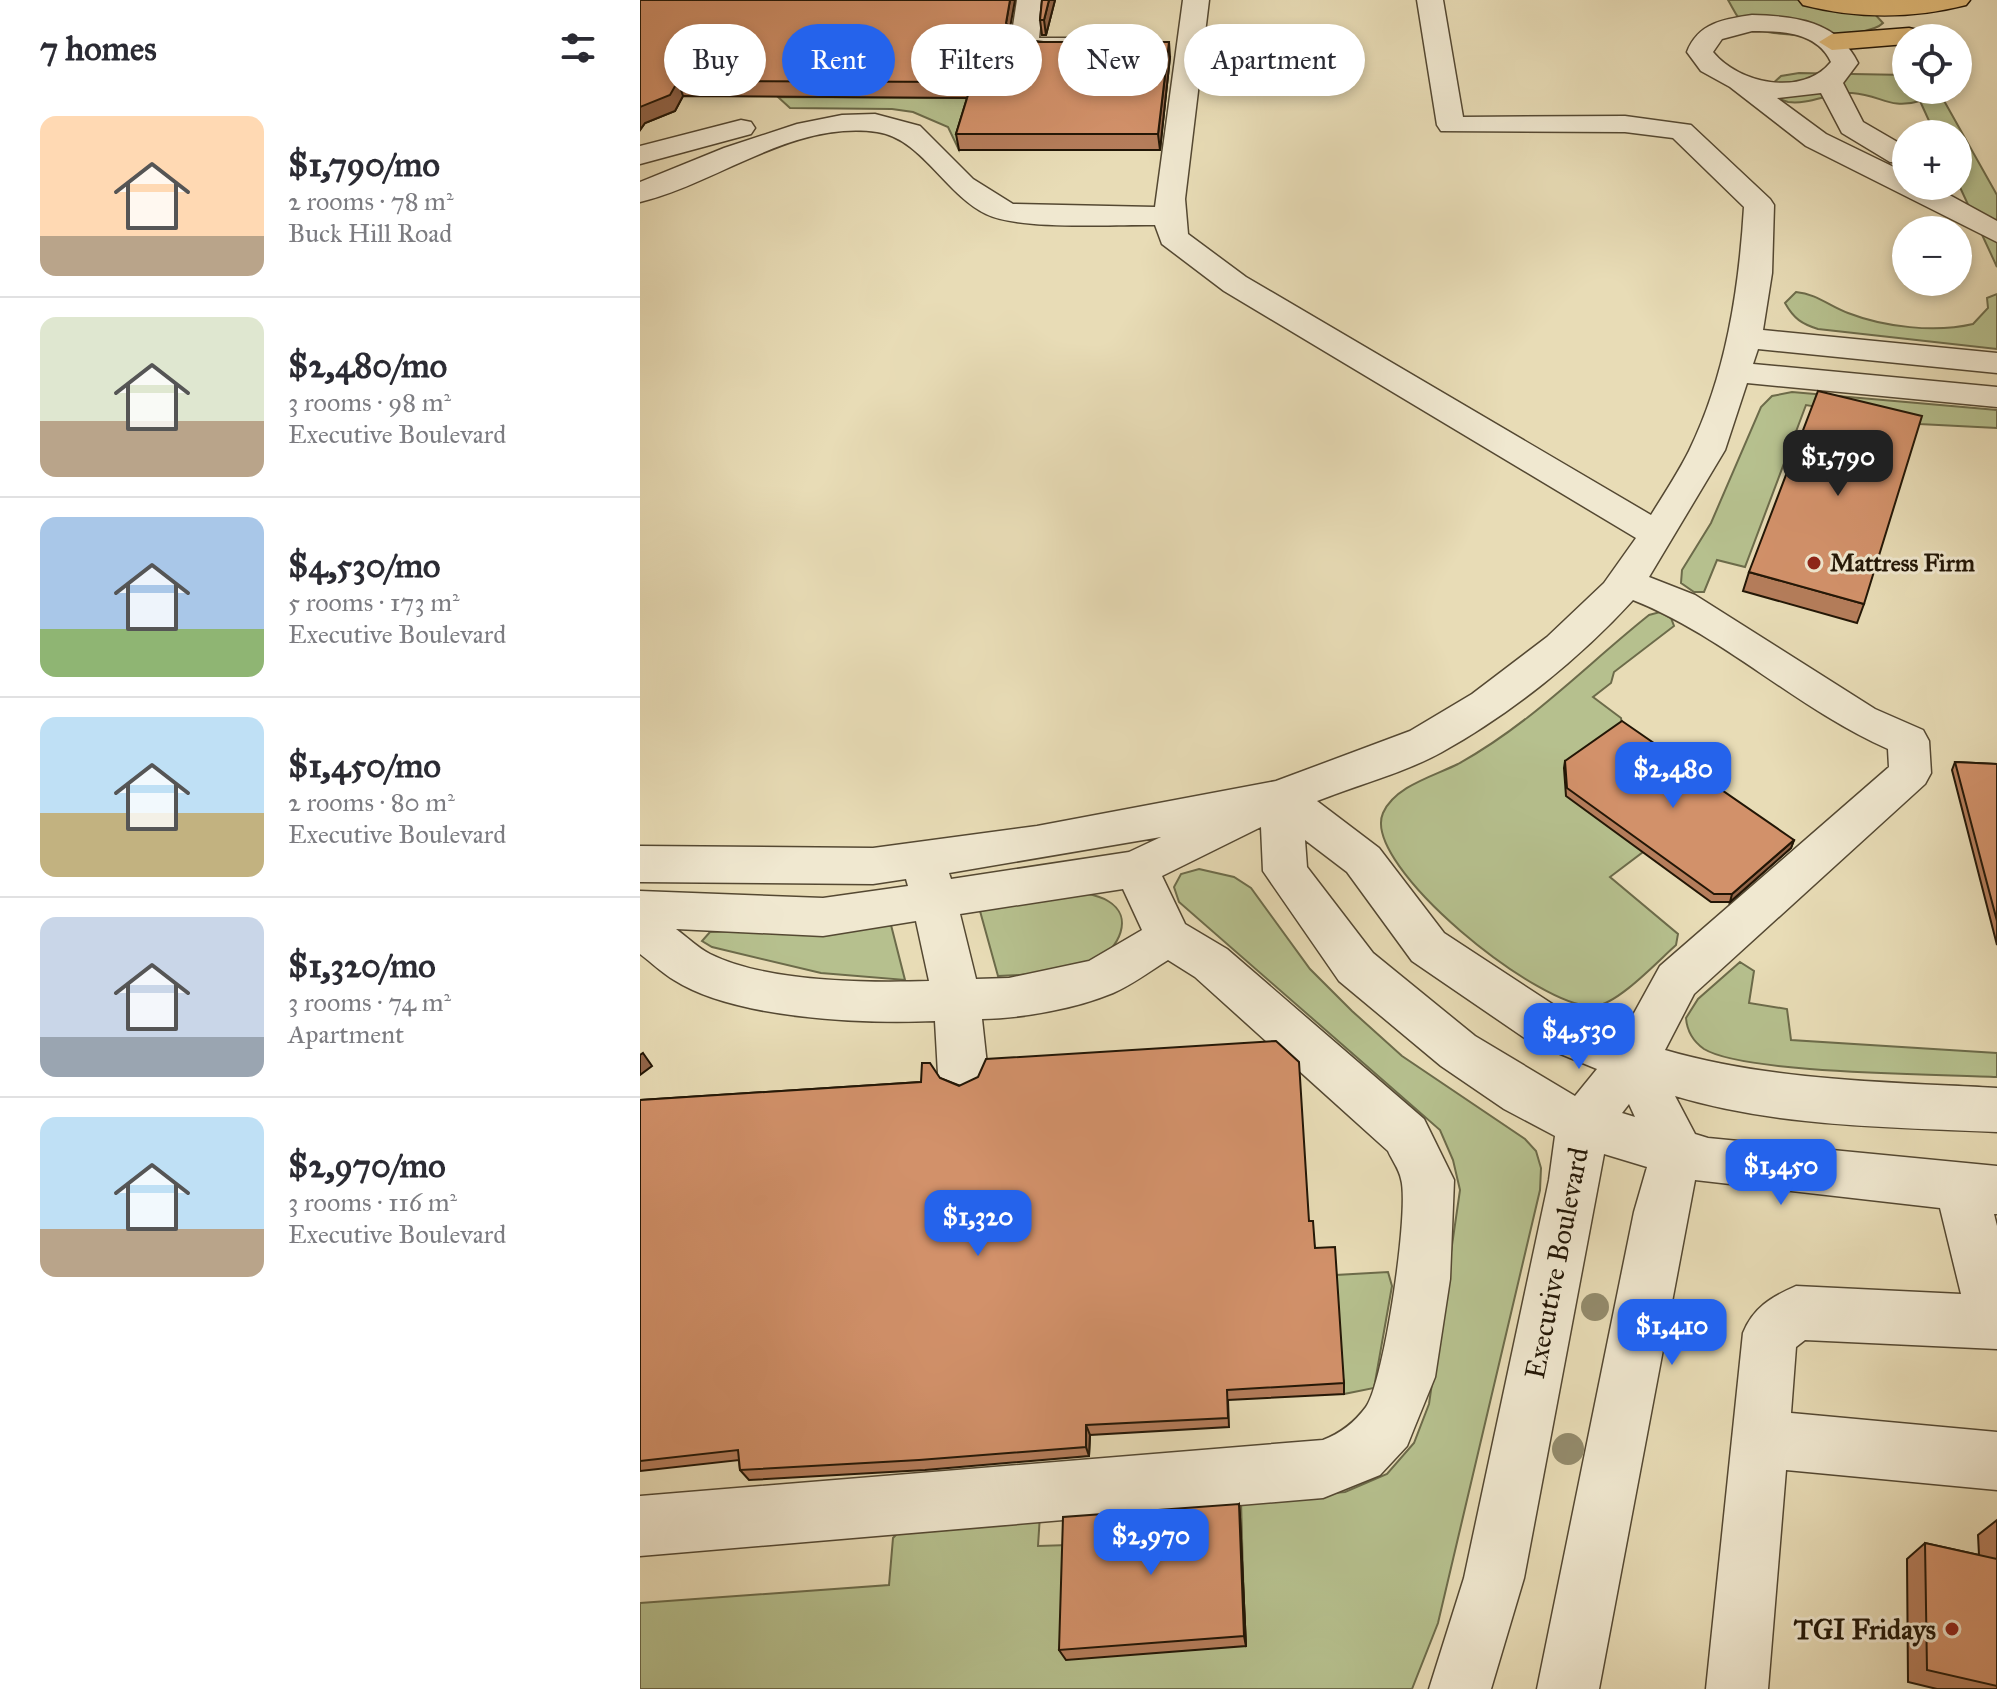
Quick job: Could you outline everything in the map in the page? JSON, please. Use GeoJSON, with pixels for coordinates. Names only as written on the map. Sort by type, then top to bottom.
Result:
{"type":"FeatureCollection","features":[{"type":"Feature","properties":{"kind":"highway"},"geometry":{"type":"LineString","coordinates":[[1812,0],[1860,11],[1915,10],[1957,0],[1957,13],[1931,30],[1899,39],[1832,42]]}},
{"type":"Feature","properties":{"kind":"street"},"geometry":{"type":"LineString","coordinates":[[1030,0],[1024,39],[1032,46],[1058,47]]}},
{"type":"Feature","properties":{"kind":"street"},"geometry":{"type":"LineString","coordinates":[[1196,0],[1169,216],[1173,238],[1235,284],[1658,535]]}},
{"type":"Feature","properties":{"kind":"street"},"geometry":{"type":"LineString","coordinates":[[640,864],[873,866],[928,879],[1136,869],[1281,797],[1425,742],[1486,705],[1561,647],[1625,582],[1658,535],[1707,450],[1735,372],[1745,338],[1756,273],[1759,205],[1681,131],[1625,124],[1451,125],[1430,0]]}},
{"type":"Feature","properties":{"kind":"street"},"geometry":{"type":"LineString","coordinates":[[1775,0],[1796,27]]}},
{"type":"Feature","properties":{"kind":"street"},"geometry":{"type":"LineString","coordinates":[[1739,83],[1789,90],[1829,82],[1840,73],[1845,63],[1842,53],[1832,42],[1796,27],[1752,23],[1734,13],[1703,41],[1700,52],[1705,63],[1719,74],[1739,83],[1816,140],[1892,177]]}},
{"type":"Feature","properties":{"kind":"street"},"geometry":{"type":"LineString","coordinates":[[1829,82],[1852,127],[1892,150]]}},
{"type":"Feature","properties":{"kind":"street"},"geometry":{"type":"LineString","coordinates":[[640,155],[740,128],[823,128],[854,124],[904,129],[922,140],[966,189],[988,205],[1008,213],[1169,216]]}},
{"type":"Feature","properties":{"kind":"street"},"geometry":{"type":"LineString","coordinates":[[640,193],[720,158],[823,128]]}},
{"type":"Feature","properties":{"kind":"street"},"geometry":{"type":"LineString","coordinates":[[1972,191],[1997,204]]}},
{"type":"Feature","properties":{"kind":"street"},"geometry":{"type":"LineString","coordinates":[[1936,200],[1997,233]]}},
{"type":"Feature","properties":{"kind":"street"},"geometry":{"type":"LineString","coordinates":[[1745,338],[1997,363]]}},
{"type":"Feature","properties":{"kind":"street"},"geometry":{"type":"LineString","coordinates":[[1735,372],[1997,397]]}},
{"type":"Feature","properties":{"kind":"street","name":"Executive Boulevard"},"geometry":{"type":"LineString","coordinates":[[1460,1689],[1494,1578],[1575,1180],[1582,1125],[1633,1062],[1677,980],[1910,773],[1908,741],[1860,720],[1681,604],[1625,582]]}},
{"type":"Feature","properties":{"kind":"street"},"geometry":{"type":"LineString","coordinates":[[1281,797],[1285,871],[1356,967],[1458,1051],[1522,1093],[1582,1125],[1708,1161],[1979,1189],[1996,1322],[1796,1313],[1770,1333],[1737,1689]]}},
{"type":"Feature","properties":{"kind":"street"},"geometry":{"type":"LineString","coordinates":[[640,909],[823,917],[1037,843],[1281,797],[1363,860],[1428,947],[1546,1026],[1633,1062],[1714,1086],[1842,1102],[1997,1110]]}},
{"type":"Feature","properties":{"kind":"street"},"geometry":{"type":"LineString","coordinates":[[640,1526],[1323,1469],[1360,1455],[1387,1426],[1410,1363],[1423,1279],[1428,1180],[1406,1135],[1211,963],[1168,937],[1136,869]]}},
{"type":"Feature","properties":{"kind":"street"},"geometry":{"type":"LineString","coordinates":[[928,879],[957,1000],[963,1074]]}},
{"type":"Feature","properties":{"kind":"street"},"geometry":{"type":"LineString","coordinates":[[640,928],[693,968],[737,984],[808,998],[1009,998],[1100,978],[1168,937]]}},
{"type":"Feature","properties":{"kind":"street"},"geometry":{"type":"LineString","coordinates":[[1568,1689],[1660,1212],[1677,1151],[1633,1062]]}},
{"type":"Feature","properties":{"kind":"street"},"geometry":{"type":"LineString","coordinates":[[1760,1439],[1997,1461]]}},
{"type":"Feature","properties":{"kind":"green space"},"geometry":{"type":"Polygon","coordinates":[[[1728,0],[1862,0],[1883,23],[1873,29],[1838,35],[1774,33],[1746,26],[1728,0]]]}},
{"type":"Feature","properties":{"kind":"green space"},"geometry":{"type":"Polygon","coordinates":[[[1799,73],[1892,75],[1892,103],[1852,93],[1788,102],[1776,97],[1768,88],[1781,76],[1799,73]]]}},
{"type":"Feature","properties":{"kind":"green space"},"geometry":{"type":"Polygon","coordinates":[[[778,97],[975,98],[959,150],[948,127],[913,112],[790,108],[778,97]]]}},
{"type":"Feature","properties":{"kind":"green space"},"geometry":{"type":"Polygon","coordinates":[[[1921,104],[1946,104],[1955,120],[1929,120],[1921,104]]]}},
{"type":"Feature","properties":{"kind":"green space"},"geometry":{"type":"Polygon","coordinates":[[[1972,151],[1997,195],[1997,267],[1966,200],[1972,200],[1972,151]]]}},
{"type":"Feature","properties":{"kind":"green space"},"geometry":{"type":"Polygon","coordinates":[[[1796,292],[1862,318],[1926,328],[1973,324],[1988,308],[1987,298],[1997,294],[1997,349],[1818,329],[1799,320],[1785,303],[1796,292]]]}},
{"type":"Feature","properties":{"kind":"green space"},"geometry":{"type":"Polygon","coordinates":[[[1792,392],[1997,410],[1997,428],[1919,424],[1806,405],[1745,567],[1717,560],[1704,592],[1694,592],[1681,583],[1682,570],[1711,523],[1761,407],[1772,396],[1792,392]]]}},
{"type":"Feature","properties":{"kind":"green space"},"geometry":{"type":"Polygon","coordinates":[[[1660,612],[1671,618],[1674,626],[1614,672],[1611,683],[1593,697],[1621,718],[1643,852],[1610,877],[1678,934],[1676,945],[1615,998],[1595,1006],[1570,1002],[1537,986],[1499,961],[1426,898],[1399,866],[1383,836],[1383,813],[1406,789],[1458,764],[1510,731],[1649,615],[1660,612]]]}},
{"type":"Feature","properties":{"kind":"green space"},"geometry":{"type":"Polygon","coordinates":[[[1199,869],[1234,877],[1251,888],[1310,969],[1352,1011],[1402,1056],[1525,1139],[1536,1151],[1541,1168],[1540,1190],[1438,1623],[1412,1689],[640,1689],[640,1603],[889,1585],[893,1538],[905,1525],[1040,1515],[1038,1546],[1069,1545],[1245,1646],[1241,1501],[1345,1492],[1387,1474],[1414,1443],[1429,1404],[1460,1190],[1453,1160],[1440,1130],[1179,902],[1174,887],[1181,874],[1199,869]]]}},
{"type":"Feature","properties":{"kind":"green space"},"geometry":{"type":"Polygon","coordinates":[[[1078,892],[1101,897],[1121,915],[1117,941],[1105,955],[1075,968],[998,976],[980,911],[1078,892]]]}},
{"type":"Feature","properties":{"kind":"green space"},"geometry":{"type":"Polygon","coordinates":[[[891,925],[905,980],[821,973],[712,947],[702,941],[710,932],[891,925]]]}},
{"type":"Feature","properties":{"kind":"green space"},"geometry":{"type":"Polygon","coordinates":[[[1740,962],[1754,971],[1749,1003],[1787,1009],[1791,1040],[1997,1053],[1997,1077],[1799,1068],[1759,1064],[1704,1049],[1692,1036],[1686,1018],[1698,999],[1740,962]]]}},
{"type":"Feature","properties":{"kind":"green space"},"geometry":{"type":"Polygon","coordinates":[[[1388,1272],[1392,1286],[1374,1388],[1344,1394],[1336,1275],[1388,1272]]]}},
{"type":"Feature","properties":{"kind":"building"},"geometry":{"type":"Polygon","coordinates":[[[640,0],[1010,0],[1007,24],[911,24],[911,82],[895,82],[895,24],[782,24],[782,81],[766,81],[766,24],[664,24],[664,96],[668,96],[640,107],[640,0]]]}},
{"type":"Feature","properties":{"kind":"building"},"geometry":{"type":"Polygon","coordinates":[[[1042,0],[1049,0],[1044,20],[1040,20],[1042,0]]]}},
{"type":"Feature","properties":{"kind":"building"},"geometry":{"type":"Polygon","coordinates":[[[1042,42],[1058,42],[1058,96],[1163,96],[1158,134],[956,134],[968,96],[1042,96],[1042,42]]]}},
{"type":"Feature","properties":{"kind":"building"},"geometry":{"type":"Polygon","coordinates":[[[1818,391],[1922,416],[1864,604],[1749,572],[1818,391]]]}},
{"type":"Feature","properties":{"kind":"building"},"geometry":{"type":"Polygon","coordinates":[[[1622,721],[1794,840],[1732,894],[1714,894],[1567,788],[1565,761],[1622,721]]]}},
{"type":"Feature","properties":{"kind":"building"},"geometry":{"type":"Polygon","coordinates":[[[1955,762],[1997,764],[1997,921],[1955,762]]]}},
{"type":"Feature","properties":{"kind":"building"},"geometry":{"type":"Polygon","coordinates":[[[1276,1041],[1299,1062],[1309,1221],[1313,1221],[1315,1248],[1335,1247],[1344,1383],[1227,1390],[1228,1418],[1086,1425],[1086,1447],[740,1470],[738,1450],[640,1461],[640,1100],[921,1082],[922,1063],[930,1063],[940,1078],[959,1086],[978,1077],[986,1059],[1276,1041]]]}},
{"type":"Feature","properties":{"kind":"building"},"geometry":{"type":"Polygon","coordinates":[[[1239,1504],[1244,1636],[1059,1650],[1063,1517],[1239,1504]]]}},
{"type":"Feature","properties":{"kind":"building","name":"TGI Fridays"},"geometry":{"type":"Polygon","coordinates":[[[1925,1543],[1997,1559],[1997,1686],[1927,1670],[1925,1543]]]}},
{"type":"Feature","properties":{"kind":"place","name":"Mattress Firm"},"geometry":{"type":"Point","coordinates":[1814,563]}},
{"type":"Feature","properties":{"kind":"place","name":"TGI Fridays"},"geometry":{"type":"Point","coordinates":[1952,1629]}}]}
